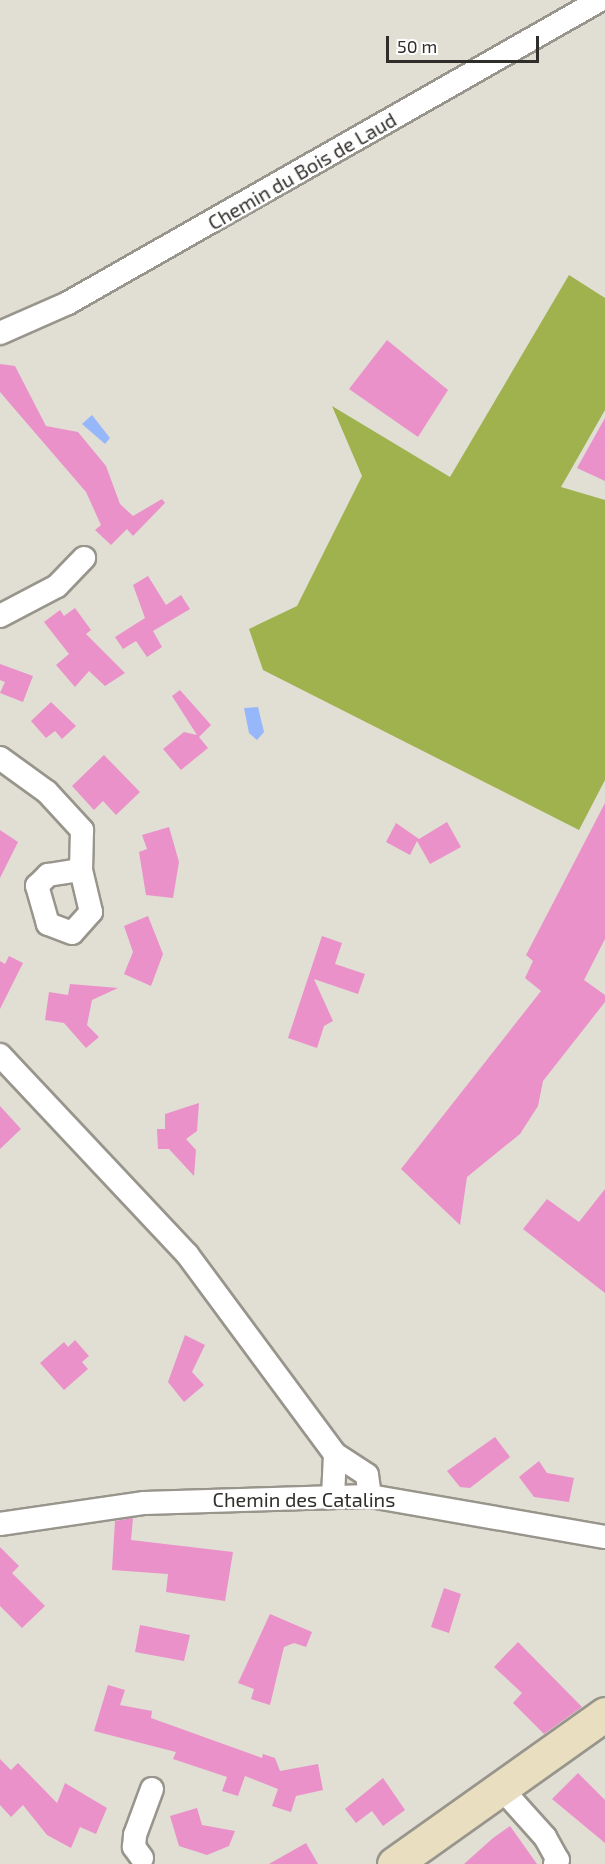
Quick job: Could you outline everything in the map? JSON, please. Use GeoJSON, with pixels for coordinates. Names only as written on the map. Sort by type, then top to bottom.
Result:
{"type":"FeatureCollection","features":[{"type":"Feature","properties":{"kind":"street","name":"Chemin du Bois de Laud"},"geometry":{"type":"LineString","coordinates":[[0,333],[68,303],[600,0]]}},
{"type":"Feature","properties":{"kind":"street"},"geometry":{"type":"LineString","coordinates":[[0,616],[57,586],[84,558]]}},
{"type":"Feature","properties":{"kind":"street"},"geometry":{"type":"LineString","coordinates":[[0,758],[47,792],[82,831],[81,870]]}},
{"type":"Feature","properties":{"kind":"street"},"geometry":{"type":"LineString","coordinates":[[0,1055],[186,1254],[335,1454],[367,1475],[370,1496]]}},
{"type":"Feature","properties":{"kind":"street"},"geometry":{"type":"LineString","coordinates":[[333,1497],[335,1454]]}},
{"type":"Feature","properties":{"kind":"street","name":"Chemin des Catalins"},"geometry":{"type":"LineString","coordinates":[[0,1524],[144,1503],[370,1496],[605,1537]]}},
{"type":"Feature","properties":{"kind":"street"},"geometry":{"type":"LineString","coordinates":[[394,1864],[605,1714]]}},
{"type":"Feature","properties":{"kind":"street"},"geometry":{"type":"LineString","coordinates":[[501,1788],[545,1838],[558,1860],[555,1864]]}},
{"type":"Feature","properties":{"kind":"street"},"geometry":{"type":"LineString","coordinates":[[142,1862],[134,1847],[135,1835],[152,1789]]}},
{"type":"Feature","properties":{"kind":"green space"},"geometry":{"type":"Polygon","coordinates":[[[569,275],[605,298],[605,410],[561,487],[605,500],[605,780],[579,830],[263,670],[249,629],[297,606],[362,476],[332,406],[450,477],[569,275]]]}},
{"type":"Feature","properties":{"kind":"water"},"geometry":{"type":"Polygon","coordinates":[[[92,415],[110,438],[105,444],[82,424],[92,415]]]}},
{"type":"Feature","properties":{"kind":"water"},"geometry":{"type":"Polygon","coordinates":[[[258,707],[264,732],[257,740],[249,733],[244,708],[258,707]]]}},
{"type":"Feature","properties":{"kind":"building"},"geometry":{"type":"Polygon","coordinates":[[[387,340],[448,390],[418,437],[349,389],[387,340]]]}},
{"type":"Feature","properties":{"kind":"building"},"geometry":{"type":"Polygon","coordinates":[[[0,364],[15,366],[46,426],[78,432],[106,466],[120,504],[133,516],[162,499],[165,503],[133,536],[127,529],[111,545],[95,530],[101,525],[86,492],[0,392],[0,364]]]}},
{"type":"Feature","properties":{"kind":"building"},"geometry":{"type":"Polygon","coordinates":[[[605,418],[605,481],[577,468],[605,418]]]}},
{"type":"Feature","properties":{"kind":"building"},"geometry":{"type":"Polygon","coordinates":[[[148,576],[166,605],[181,595],[190,609],[153,631],[162,647],[147,657],[136,641],[123,649],[115,637],[145,618],[133,585],[148,576]]]}},
{"type":"Feature","properties":{"kind":"building"},"geometry":{"type":"Polygon","coordinates":[[[75,608],[91,630],[86,634],[125,673],[105,686],[89,671],[75,687],[56,665],[69,654],[44,622],[60,610],[64,616],[75,608]]]}},
{"type":"Feature","properties":{"kind":"building"},"geometry":{"type":"Polygon","coordinates":[[[0,664],[33,676],[23,702],[0,693],[5,682],[0,680],[0,664]]]}},
{"type":"Feature","properties":{"kind":"building"},"geometry":{"type":"Polygon","coordinates":[[[180,690],[211,725],[199,737],[208,748],[181,770],[163,749],[184,732],[197,735],[172,696],[180,690]]]}},
{"type":"Feature","properties":{"kind":"building"},"geometry":{"type":"Polygon","coordinates":[[[51,702],[76,726],[62,739],[55,731],[46,738],[31,721],[51,702]]]}},
{"type":"Feature","properties":{"kind":"building"},"geometry":{"type":"Polygon","coordinates":[[[104,755],[140,792],[116,815],[103,801],[94,810],[72,786],[104,755]]]}},
{"type":"Feature","properties":{"kind":"building"},"geometry":{"type":"Polygon","coordinates":[[[605,803],[605,939],[584,980],[605,995],[605,1002],[543,1081],[538,1106],[520,1134],[467,1177],[460,1225],[401,1169],[541,991],[525,978],[533,961],[526,955],[605,803]]]}},
{"type":"Feature","properties":{"kind":"building"},"geometry":{"type":"Polygon","coordinates":[[[447,822],[461,847],[430,864],[417,841],[410,855],[386,842],[396,823],[419,839],[447,822]]]}},
{"type":"Feature","properties":{"kind":"building"},"geometry":{"type":"Polygon","coordinates":[[[169,827],[179,862],[173,898],[146,895],[139,852],[147,849],[142,835],[169,827]]]}},
{"type":"Feature","properties":{"kind":"building"},"geometry":{"type":"Polygon","coordinates":[[[0,830],[18,842],[0,878],[0,830]]]}},
{"type":"Feature","properties":{"kind":"building"},"geometry":{"type":"Polygon","coordinates":[[[148,916],[163,954],[151,986],[124,974],[133,952],[124,926],[148,916]]]}},
{"type":"Feature","properties":{"kind":"building"},"geometry":{"type":"Polygon","coordinates":[[[322,936],[342,943],[335,964],[365,974],[358,994],[314,979],[333,1021],[324,1026],[317,1048],[288,1038],[322,936]]]}},
{"type":"Feature","properties":{"kind":"building"},"geometry":{"type":"Polygon","coordinates":[[[9,956],[23,963],[0,1009],[0,961],[5,964],[9,956]]]}},
{"type":"Feature","properties":{"kind":"building"},"geometry":{"type":"Polygon","coordinates":[[[70,984],[118,988],[92,1000],[87,1025],[99,1037],[86,1048],[64,1023],[45,1020],[49,992],[68,995],[70,984]]]}},
{"type":"Feature","properties":{"kind":"building"},"geometry":{"type":"Polygon","coordinates":[[[199,1103],[197,1131],[186,1139],[196,1150],[194,1176],[169,1149],[158,1149],[157,1129],[165,1129],[165,1114],[199,1103]]]}},
{"type":"Feature","properties":{"kind":"building"},"geometry":{"type":"Polygon","coordinates":[[[0,1106],[21,1129],[0,1149],[0,1106]]]}},
{"type":"Feature","properties":{"kind":"building"},"geometry":{"type":"Polygon","coordinates":[[[605,1189],[605,1293],[523,1229],[547,1199],[579,1222],[605,1189]]]}},
{"type":"Feature","properties":{"kind":"building"},"geometry":{"type":"Polygon","coordinates":[[[185,1335],[205,1345],[192,1372],[204,1385],[184,1402],[168,1382],[185,1335]]]}},
{"type":"Feature","properties":{"kind":"building"},"geometry":{"type":"Polygon","coordinates":[[[75,1340],[89,1356],[82,1362],[88,1369],[64,1390],[40,1363],[64,1342],[68,1347],[75,1340]]]}},
{"type":"Feature","properties":{"kind":"building"},"geometry":{"type":"Polygon","coordinates":[[[495,1437],[510,1457],[470,1488],[460,1487],[447,1471],[495,1437]]]}},
{"type":"Feature","properties":{"kind":"building"},"geometry":{"type":"Polygon","coordinates":[[[539,1461],[547,1473],[574,1478],[569,1502],[534,1497],[519,1477],[539,1461]]]}},
{"type":"Feature","properties":{"kind":"building"},"geometry":{"type":"Polygon","coordinates":[[[133,1518],[131,1540],[233,1552],[225,1601],[166,1592],[168,1574],[112,1570],[115,1521],[133,1518]]]}},
{"type":"Feature","properties":{"kind":"building"},"geometry":{"type":"Polygon","coordinates":[[[0,1547],[19,1566],[12,1573],[45,1606],[22,1628],[0,1606],[0,1547]]]}},
{"type":"Feature","properties":{"kind":"building"},"geometry":{"type":"Polygon","coordinates":[[[444,1588],[461,1594],[449,1633],[431,1627],[444,1588]]]}},
{"type":"Feature","properties":{"kind":"building"},"geometry":{"type":"Polygon","coordinates":[[[270,1614],[312,1632],[306,1647],[294,1643],[284,1647],[270,1705],[251,1699],[254,1689],[238,1683],[270,1614]]]}},
{"type":"Feature","properties":{"kind":"building"},"geometry":{"type":"Polygon","coordinates":[[[140,1625],[190,1635],[184,1661],[135,1652],[140,1625]]]}},
{"type":"Feature","properties":{"kind":"building"},"geometry":{"type":"Polygon","coordinates":[[[518,1642],[582,1707],[544,1734],[513,1703],[522,1693],[494,1667],[518,1642]]]}},
{"type":"Feature","properties":{"kind":"building"},"geometry":{"type":"Polygon","coordinates":[[[108,1685],[125,1690],[120,1705],[152,1711],[151,1718],[262,1758],[263,1754],[275,1758],[280,1771],[318,1764],[323,1790],[296,1796],[291,1812],[272,1806],[278,1789],[245,1776],[238,1796],[222,1791],[227,1777],[173,1759],[176,1752],[94,1731],[108,1685]]]}},
{"type":"Feature","properties":{"kind":"building"},"geometry":{"type":"Polygon","coordinates":[[[0,1759],[11,1770],[18,1763],[57,1803],[65,1783],[107,1808],[96,1834],[80,1827],[71,1848],[47,1835],[23,1805],[11,1817],[0,1805],[0,1759]]]}},
{"type":"Feature","properties":{"kind":"building"},"geometry":{"type":"Polygon","coordinates":[[[578,1773],[605,1800],[605,1843],[552,1799],[578,1773]]]}},
{"type":"Feature","properties":{"kind":"building"},"geometry":{"type":"Polygon","coordinates":[[[383,1778],[405,1810],[383,1826],[372,1811],[356,1823],[345,1809],[383,1778]]]}},
{"type":"Feature","properties":{"kind":"building"},"geometry":{"type":"Polygon","coordinates":[[[197,1808],[202,1825],[235,1831],[229,1846],[207,1855],[179,1846],[170,1816],[197,1808]]]}},
{"type":"Feature","properties":{"kind":"building"},"geometry":{"type":"Polygon","coordinates":[[[510,1826],[537,1864],[464,1864],[493,1838],[510,1826]]]}},
{"type":"Feature","properties":{"kind":"building"},"geometry":{"type":"Polygon","coordinates":[[[306,1843],[318,1864],[269,1864],[306,1843]]]}}]}
